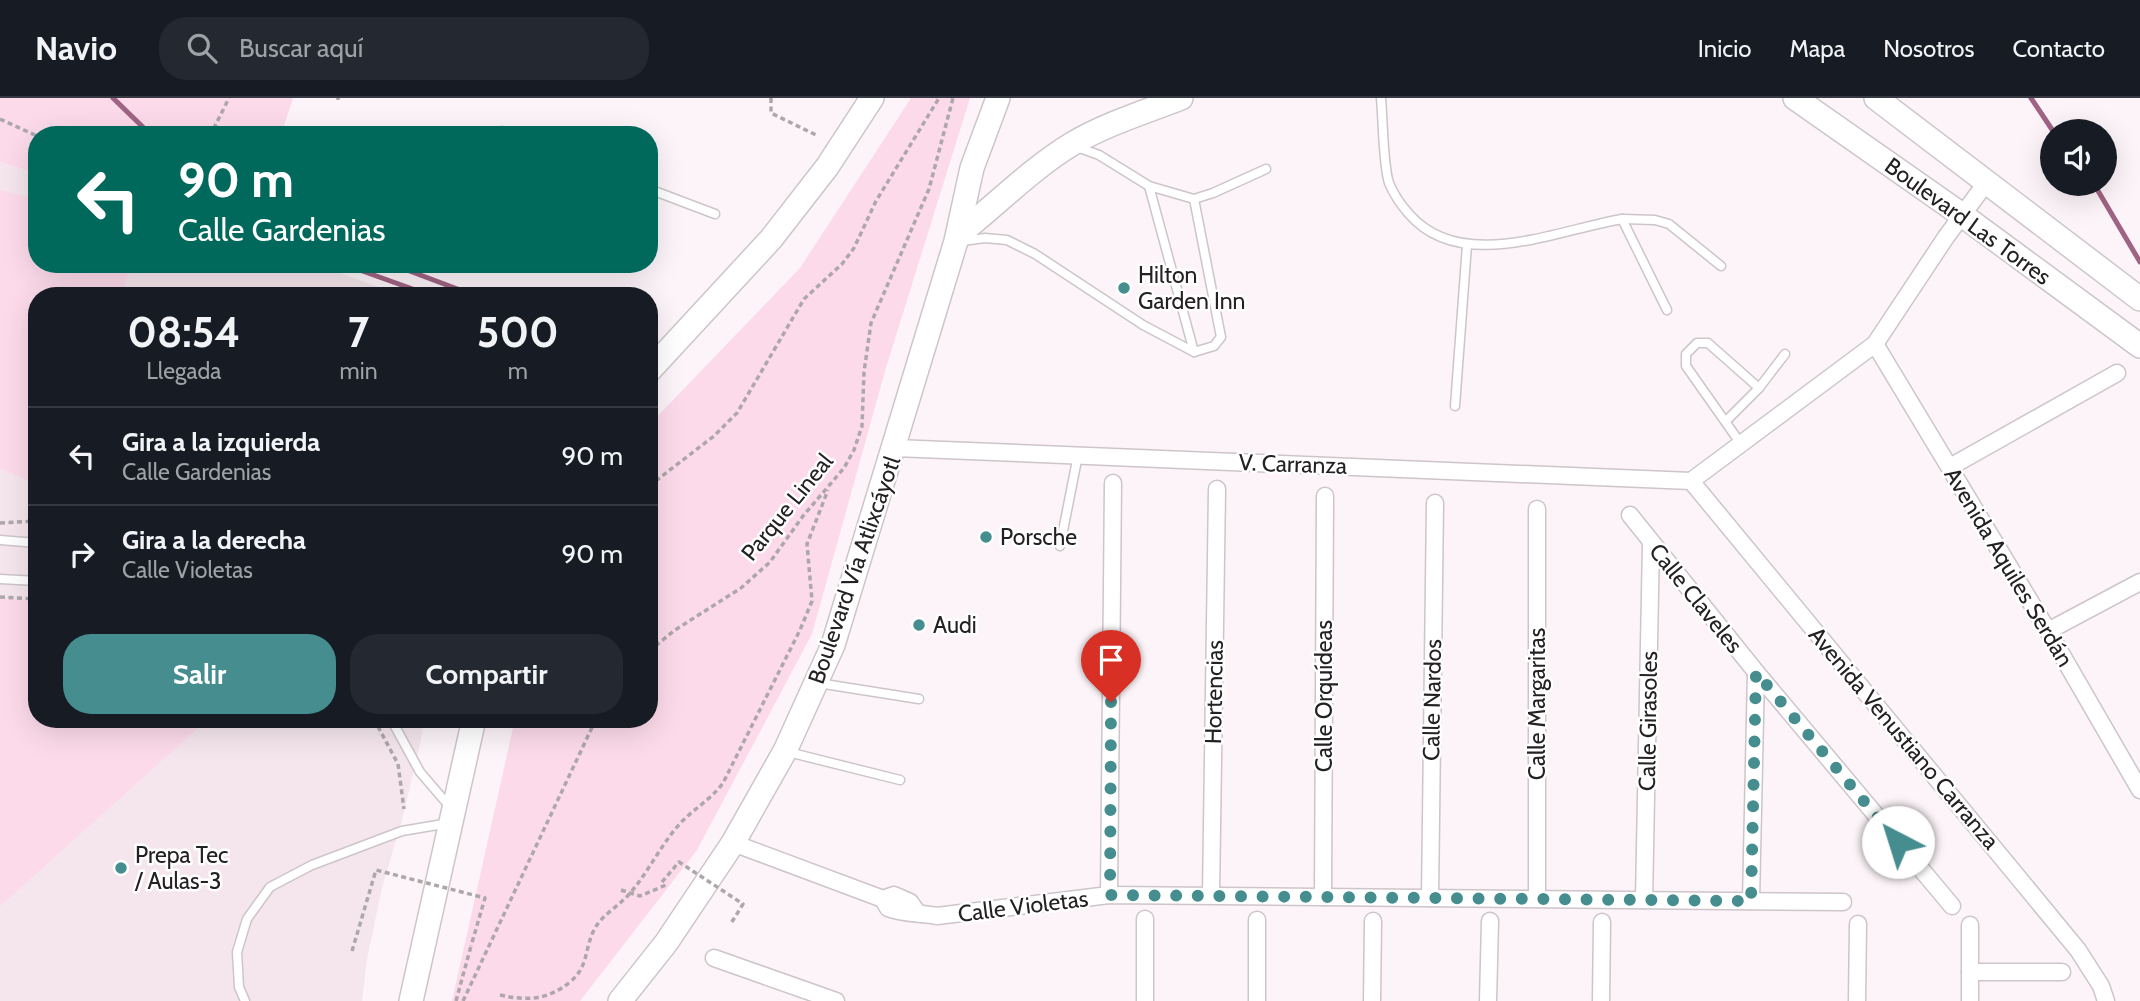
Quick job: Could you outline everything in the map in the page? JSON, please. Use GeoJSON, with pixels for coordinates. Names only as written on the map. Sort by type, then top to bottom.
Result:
{"type":"FeatureCollection","features":[{"type":"Feature","properties":{"kind":"main road","name":"Boulevard Vía Atlixcáyotl"},"geometry":{"type":"LineString","coordinates":[[620,1001],[666,943],[733,844],[785,751],[833,645],[957,238],[972,168],[998,98]]}},
{"type":"Feature","properties":{"kind":"main road"},"geometry":{"type":"LineString","coordinates":[[957,238],[1039,168],[1071,145],[1103,128],[1181,98]]}},
{"type":"Feature","properties":{"kind":"main road","name":"Boulevard Las Torres"},"geometry":{"type":"LineString","coordinates":[[1795,98],[1962,215],[2140,346]]}},
{"type":"Feature","properties":{"kind":"main road","name":"Boulevard Las Torres"},"geometry":{"type":"LineString","coordinates":[[1876,98],[2140,299]]}},
{"type":"Feature","properties":{"kind":"main road"},"geometry":{"type":"LineString","coordinates":[[658,361],[771,240],[867,103]]}},
{"type":"Feature","properties":{"kind":"main road"},"geometry":{"type":"LineString","coordinates":[[411,1001],[472,728]]}},
{"type":"Feature","properties":{"kind":"street"},"geometry":{"type":"LineString","coordinates":[[1691,481],[1875,344],[1986,183]]}},
{"type":"Feature","properties":{"kind":"street","name":"Avenida Aquiles Serdán"},"geometry":{"type":"LineString","coordinates":[[1875,344],[2048,631],[2140,790]]}},
{"type":"Feature","properties":{"kind":"street"},"geometry":{"type":"LineString","coordinates":[[1950,467],[2117,373]]}},
{"type":"Feature","properties":{"kind":"street","name":"V. Carranza"},"geometry":{"type":"LineString","coordinates":[[895,448],[1691,481]]}},
{"type":"Feature","properties":{"kind":"street","name":"Avenida Venustiano Carranza"},"geometry":{"type":"LineString","coordinates":[[1691,481],[2078,950],[2101,986],[2106,1001]]}},
{"type":"Feature","properties":{"kind":"street"},"geometry":{"type":"LineString","coordinates":[[1110,895],[1113,483]]}},
{"type":"Feature","properties":{"kind":"street","name":"Hortencias"},"geometry":{"type":"LineString","coordinates":[[1211,895],[1217,489]]}},
{"type":"Feature","properties":{"kind":"street","name":"Calle Orquídeas"},"geometry":{"type":"LineString","coordinates":[[1323,897],[1325,496]]}},
{"type":"Feature","properties":{"kind":"street","name":"Calle Nardos"},"geometry":{"type":"LineString","coordinates":[[1430,898],[1434,503]]}},
{"type":"Feature","properties":{"kind":"street","name":"Calle Margaritas"},"geometry":{"type":"LineString","coordinates":[[1537,509],[1537,899]]}},
{"type":"Feature","properties":{"kind":"street","name":"Calle Claveles"},"geometry":{"type":"LineString","coordinates":[[1630,515],[1756,672],[1952,906]]}},
{"type":"Feature","properties":{"kind":"street","name":"Calle Girasoles"},"geometry":{"type":"LineString","coordinates":[[1644,900],[1651,542]]}},
{"type":"Feature","properties":{"kind":"street"},"geometry":{"type":"LineString","coordinates":[[2048,631],[2140,582]]}},
{"type":"Feature","properties":{"kind":"street"},"geometry":{"type":"LineString","coordinates":[[1751,901],[1756,672]]}},
{"type":"Feature","properties":{"kind":"street","name":"Calle Violetas"},"geometry":{"type":"LineString","coordinates":[[733,844],[883,899],[888,908],[903,914],[917,912],[937,916],[1110,895],[1843,902]]}},
{"type":"Feature","properties":{"kind":"street"},"geometry":{"type":"LineString","coordinates":[[1145,1001],[1146,919]]}},
{"type":"Feature","properties":{"kind":"street"},"geometry":{"type":"LineString","coordinates":[[1256,1001],[1258,920]]}},
{"type":"Feature","properties":{"kind":"street"},"geometry":{"type":"LineString","coordinates":[[1372,1001],[1373,921]]}},
{"type":"Feature","properties":{"kind":"street"},"geometry":{"type":"LineString","coordinates":[[1488,1001],[1490,922]]}},
{"type":"Feature","properties":{"kind":"street"},"geometry":{"type":"LineString","coordinates":[[1601,1001],[1602,922]]}},
{"type":"Feature","properties":{"kind":"street"},"geometry":{"type":"LineString","coordinates":[[1857,1001],[1858,924]]}},
{"type":"Feature","properties":{"kind":"street"},"geometry":{"type":"LineString","coordinates":[[1970,925],[1970,1001]]}},
{"type":"Feature","properties":{"kind":"street"},"geometry":{"type":"LineString","coordinates":[[714,958],[836,1001]]}},
{"type":"Feature","properties":{"kind":"street"},"geometry":{"type":"LineString","coordinates":[[1970,972],[2062,972]]}},
{"type":"Feature","properties":{"kind":"lane"},"geometry":{"type":"LineString","coordinates":[[1381,98],[1388,180],[1398,201],[1420,227],[1453,243],[1467,245],[1521,242],[1622,219],[1655,220],[1669,224],[1721,266]]}},
{"type":"Feature","properties":{"kind":"lane"},"geometry":{"type":"LineString","coordinates":[[1071,145],[1099,155],[1149,186],[1194,199],[1266,169]]}},
{"type":"Feature","properties":{"kind":"lane"},"geometry":{"type":"LineString","coordinates":[[1149,186],[1194,352]]}},
{"type":"Feature","properties":{"kind":"lane"},"geometry":{"type":"LineString","coordinates":[[658,192],[715,214]]}},
{"type":"Feature","properties":{"kind":"lane"},"geometry":{"type":"LineString","coordinates":[[957,238],[1007,240],[1035,254],[1143,325],[1194,352],[1214,346],[1221,337],[1194,199]]}},
{"type":"Feature","properties":{"kind":"lane"},"geometry":{"type":"LineString","coordinates":[[1622,219],[1667,310]]}},
{"type":"Feature","properties":{"kind":"lane"},"geometry":{"type":"LineString","coordinates":[[1455,406],[1467,245]]}},
{"type":"Feature","properties":{"kind":"lane"},"geometry":{"type":"LineString","coordinates":[[1741,444],[1686,366],[1686,354],[1697,343],[1708,343],[1759,388]]}},
{"type":"Feature","properties":{"kind":"lane"},"geometry":{"type":"LineString","coordinates":[[1726,421],[1759,388],[1785,354]]}},
{"type":"Feature","properties":{"kind":"lane"},"geometry":{"type":"LineString","coordinates":[[1060,546],[1078,455]]}},
{"type":"Feature","properties":{"kind":"lane"},"geometry":{"type":"LineString","coordinates":[[0,540],[28,542]]}},
{"type":"Feature","properties":{"kind":"lane"},"geometry":{"type":"LineString","coordinates":[[0,579],[28,581]]}},
{"type":"Feature","properties":{"kind":"lane"},"geometry":{"type":"LineString","coordinates":[[817,682],[919,699]]}},
{"type":"Feature","properties":{"kind":"lane"},"geometry":{"type":"LineString","coordinates":[[245,1001],[239,987],[237,952],[247,919],[270,887],[312,865],[402,831],[453,818],[419,772],[396,728]]}},
{"type":"Feature","properties":{"kind":"lane"},"geometry":{"type":"LineString","coordinates":[[785,751],[901,780]]}},
{"type":"Feature","properties":{"kind":"path"},"geometry":{"type":"LineString","coordinates":[[215,126],[229,98]]}},
{"type":"Feature","properties":{"kind":"path"},"geometry":{"type":"LineString","coordinates":[[771,98],[771,113],[816,135]]}},
{"type":"Feature","properties":{"kind":"path"},"geometry":{"type":"LineString","coordinates":[[658,479],[714,436],[737,413],[804,299],[842,264],[854,248],[876,201],[939,98]]}},
{"type":"Feature","properties":{"kind":"path","name":"Parque Lineal"},"geometry":{"type":"LineString","coordinates":[[658,644],[741,588],[770,562],[803,516],[844,468],[854,450],[862,426],[864,372],[871,323],[929,189],[953,98]]}},
{"type":"Feature","properties":{"kind":"path"},"geometry":{"type":"LineString","coordinates":[[0,119],[28,132]]}},
{"type":"Feature","properties":{"kind":"path"},"geometry":{"type":"LineString","coordinates":[[500,995],[521,1000],[550,995],[570,982],[584,967],[594,929],[631,893],[675,829],[691,811],[713,797],[723,783],[812,601],[807,544],[829,486]]}},
{"type":"Feature","properties":{"kind":"path"},"geometry":{"type":"LineString","coordinates":[[0,523],[28,521]]}},
{"type":"Feature","properties":{"kind":"path"},"geometry":{"type":"LineString","coordinates":[[0,597],[28,598]]}},
{"type":"Feature","properties":{"kind":"path"},"geometry":{"type":"LineString","coordinates":[[379,728],[398,764],[404,810]]}},
{"type":"Feature","properties":{"kind":"path"},"geometry":{"type":"LineString","coordinates":[[463,1001],[593,728]]}},
{"type":"Feature","properties":{"kind":"path"},"geometry":{"type":"LineString","coordinates":[[621,890],[640,895],[664,883],[679,862],[743,904],[730,925]]}},
{"type":"Feature","properties":{"kind":"path"},"geometry":{"type":"LineString","coordinates":[[352,951],[376,870],[485,898],[456,1001]]}},
{"type":"Feature","properties":{"kind":"shaded area"},"geometry":{"type":"Polygon","coordinates":[[[0,98],[293,98],[284,126],[28,126],[28,170],[0,162],[0,98]]]}},
{"type":"Feature","properties":{"kind":"shaded area"},"geometry":{"type":"Polygon","coordinates":[[[911,98],[970,98],[885,371],[812,634],[697,850],[580,1001],[452,1001],[513,728],[658,728],[658,416],[800,268],[911,98]]]}},
{"type":"Feature","properties":{"kind":"shaded area"},"geometry":{"type":"Polygon","coordinates":[[[0,162],[28,170],[28,273],[340,273],[378,287],[28,287],[28,728],[423,728],[402,820],[382,888],[367,959],[362,1001],[0,1001],[0,162]]]}},
{"type":"Feature","properties":{"kind":"shaded area"},"geometry":{"type":"Polygon","coordinates":[[[0,190],[28,197],[28,273],[129,273],[124,287],[28,287],[28,480],[0,469],[0,190]]]}},
{"type":"Feature","properties":{"kind":"shaded area"},"geometry":{"type":"Polygon","coordinates":[[[0,598],[28,600],[28,728],[198,728],[0,906],[0,598]]]}},
{"type":"Feature","properties":{"kind":"waterway"},"geometry":{"type":"LineString","coordinates":[[113,98],[142,126]]}},
{"type":"Feature","properties":{"kind":"waterway"},"geometry":{"type":"LineString","coordinates":[[2031,98],[2045,119]]}},
{"type":"Feature","properties":{"kind":"waterway"},"geometry":{"type":"LineString","coordinates":[[2101,196],[2140,262]]}},
{"type":"Feature","properties":{"kind":"waterway"},"geometry":{"type":"LineString","coordinates":[[368,273],[407,287]]}},
{"type":"Feature","properties":{"kind":"waterway"},"geometry":{"type":"LineString","coordinates":[[415,273],[452,287]]}},
{"type":"Feature","properties":{"kind":"place","name":"Hilton Garden Inn"},"geometry":{"type":"Point","coordinates":[1124,288]}},
{"type":"Feature","properties":{"kind":"place","name":"Porsche"},"geometry":{"type":"Point","coordinates":[986,537]}},
{"type":"Feature","properties":{"kind":"place","name":"Audi"},"geometry":{"type":"Point","coordinates":[919,625]}},
{"type":"Feature","properties":{"kind":"place","name":"Prepa Tec / Aulas-3"},"geometry":{"type":"Point","coordinates":[121,868]}},
{"type":"Feature","properties":{"kind":"route"},"geometry":{"type":"LineString","coordinates":[[1111,702],[1110,895],[1751,901],[1756,672],[1898,842]]}}]}
